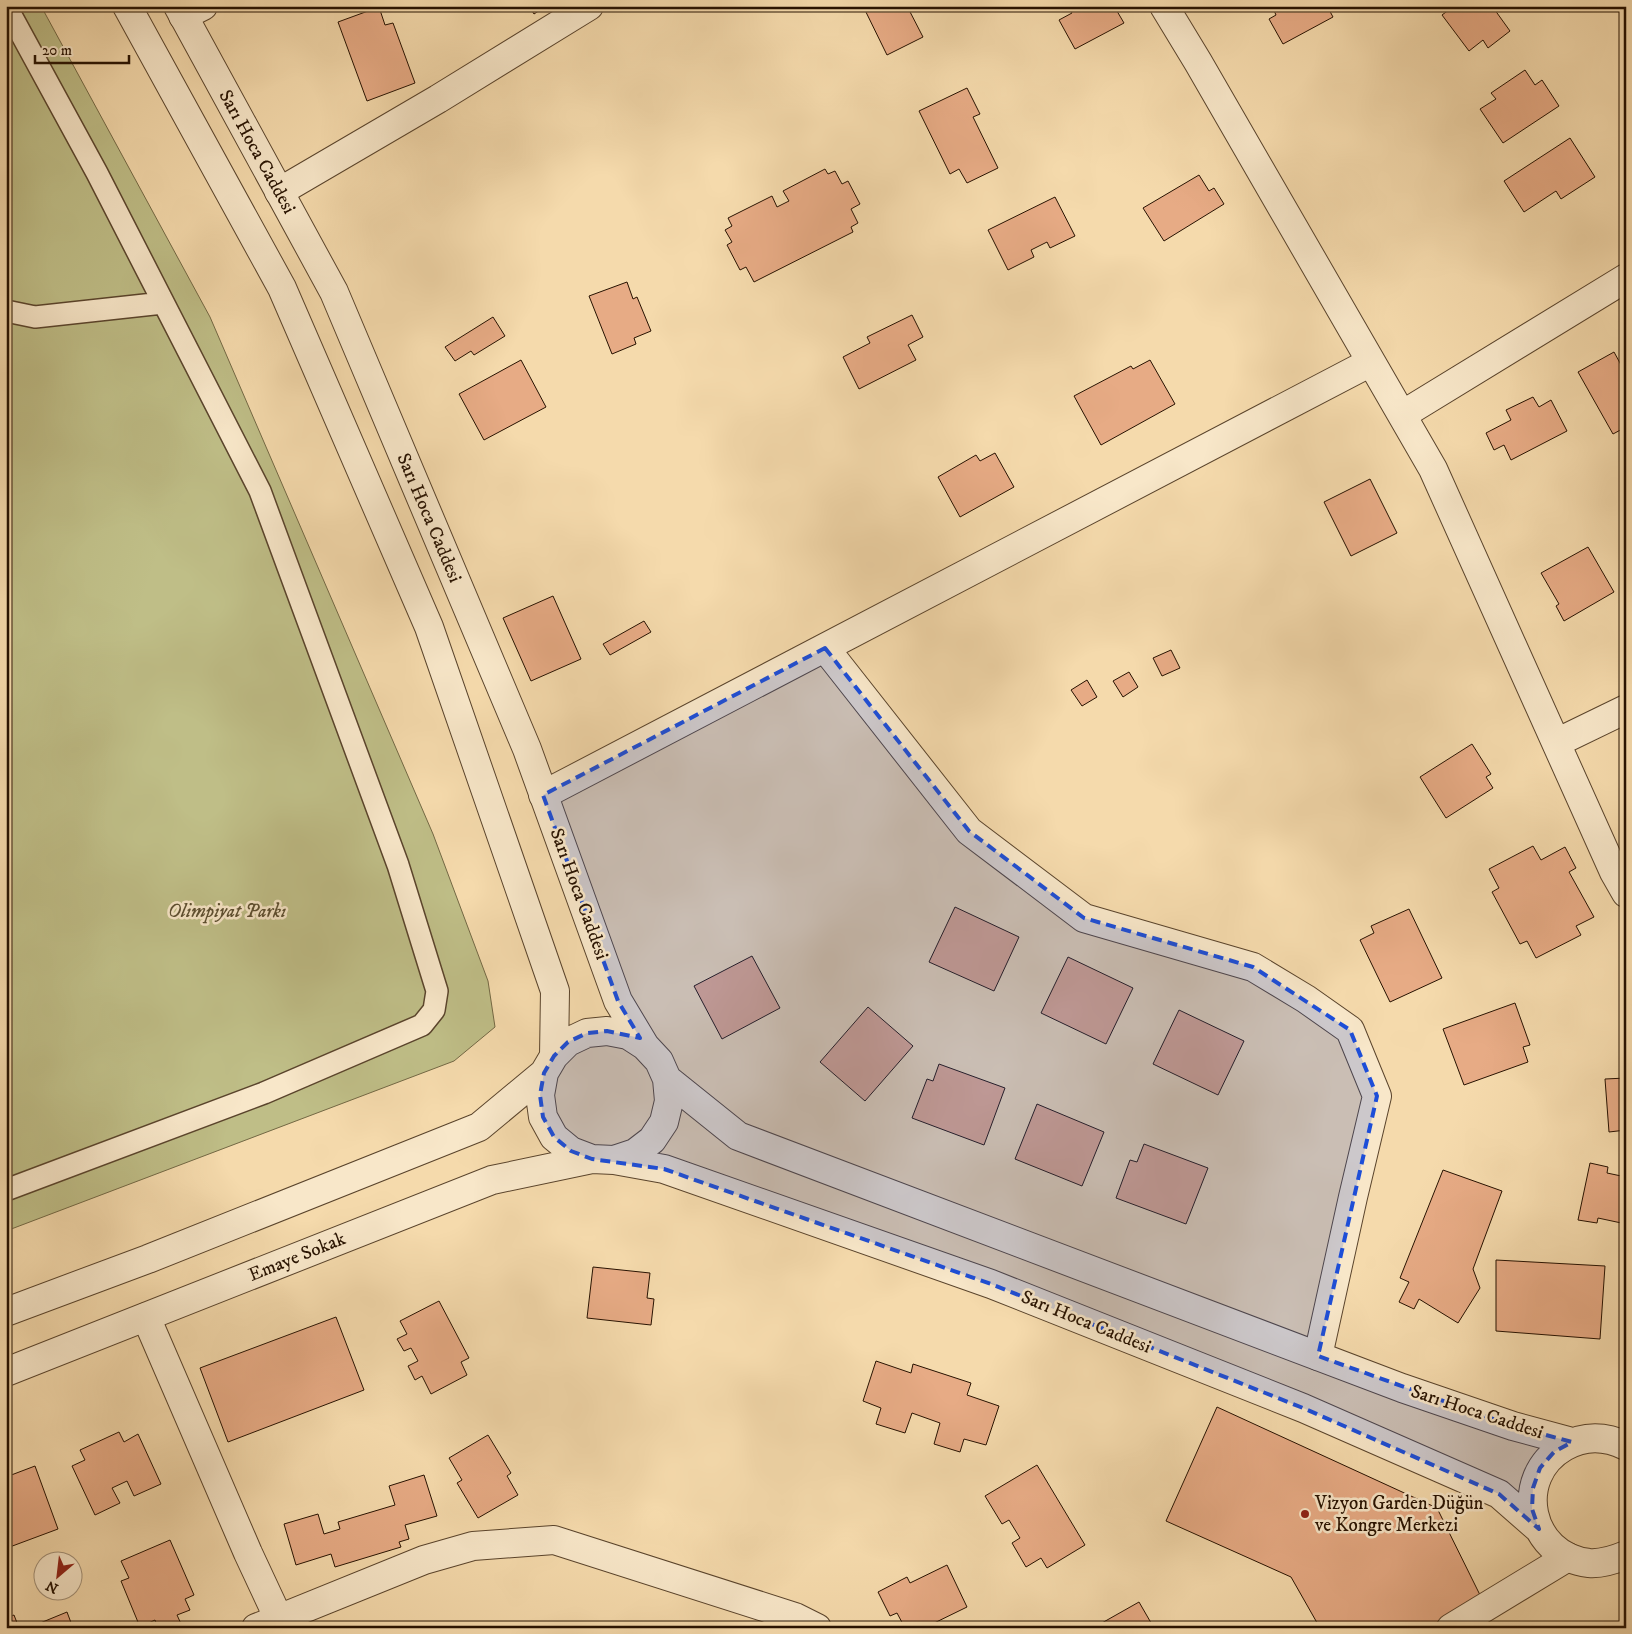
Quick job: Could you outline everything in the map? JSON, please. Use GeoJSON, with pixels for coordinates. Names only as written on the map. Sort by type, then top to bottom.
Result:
{"type":"FeatureCollection","features":[{"type":"Feature","properties":{"kind":"street"},"geometry":{"type":"LineString","coordinates":[[6,6],[97,173],[260,491],[398,866],[437,991],[434,1010],[422,1025],[264,1093],[6,1190]]}},
{"type":"Feature","properties":{"kind":"street"},"geometry":{"type":"LineString","coordinates":[[6,1312],[148,1259],[479,1127],[549,1065],[568,1042],[587,1033],[608,1031],[628,1035],[645,1046],[659,1061],[667,1080],[669,1101],[664,1122],[652,1140],[635,1153],[603,1159],[571,1151],[554,1137],[543,1117],[540,1095],[549,1065],[555,991],[429,627],[282,288],[127,6]]}},
{"type":"Feature","properties":{"kind":"street"},"geometry":{"type":"LineString","coordinates":[[279,192],[438,100],[589,6]]}},
{"type":"Feature","properties":{"kind":"street"},"geometry":{"type":"LineString","coordinates":[[1164,6],[1433,469],[1614,872],[1626,894]]}},
{"type":"Feature","properties":{"kind":"street","name":"Sarı Hoca Caddesi"},"geometry":{"type":"LineString","coordinates":[[188,10],[279,192],[334,292],[526,749],[618,1002],[645,1046]]}},
{"type":"Feature","properties":{"kind":"street"},"geometry":{"type":"LineString","coordinates":[[1402,415],[1626,278]]}},
{"type":"Feature","properties":{"kind":"street"},"geometry":{"type":"LineString","coordinates":[[6,311],[35,317],[163,303]]}},
{"type":"Feature","properties":{"kind":"street"},"geometry":{"type":"LineString","coordinates":[[543,796],[1371,362]]}},
{"type":"Feature","properties":{"kind":"street"},"geometry":{"type":"LineString","coordinates":[[825,648],[969,831],[1084,918],[1253,967],[1306,999],[1350,1030],[1377,1096],[1352,1197],[1318,1356]]}},
{"type":"Feature","properties":{"kind":"street"},"geometry":{"type":"LineString","coordinates":[[1556,743],[1626,710]]}},
{"type":"Feature","properties":{"kind":"street","name":"Sarı Hoca Caddesi"},"geometry":{"type":"LineString","coordinates":[[667,1080],[738,1136],[1402,1388],[1513,1426],[1572,1442]]}},
{"type":"Feature","properties":{"kind":"street","name":"Sarı Hoca Caddesi"},"geometry":{"type":"LineString","coordinates":[[603,1159],[664,1169],[991,1284],[1303,1408],[1499,1494],[1539,1529],[1551,1545],[1568,1557]]}},
{"type":"Feature","properties":{"kind":"street","name":"Emaye Sokak"},"geometry":{"type":"LineString","coordinates":[[6,1372],[492,1180],[603,1159]]}},
{"type":"Feature","properties":{"kind":"street"},"geometry":{"type":"LineString","coordinates":[[146,1317],[248,1553],[272,1625],[424,1560],[474,1546],[554,1540],[795,1617],[817,1628]]}},
{"type":"Feature","properties":{"kind":"street"},"geometry":{"type":"LineString","coordinates":[[1539,1529],[1532,1509],[1533,1488],[1540,1468],[1554,1452],[1572,1442],[1592,1438],[1613,1440],[1626,1446]]}},
{"type":"Feature","properties":{"kind":"street"},"geometry":{"type":"LineString","coordinates":[[1451,1628],[1568,1557],[1589,1563],[1620,1563]]}},
{"type":"Feature","properties":{"kind":"highlighted area"},"geometry":{"type":"Polygon","coordinates":[[[825,648],[969,831],[1084,918],[1253,967],[1350,1030],[1377,1096],[1318,1356],[1513,1426],[1572,1442],[1554,1452],[1540,1468],[1533,1488],[1532,1509],[1539,1529],[1499,1494],[1303,1408],[991,1284],[664,1169],[592,1159],[571,1151],[554,1137],[543,1117],[540,1095],[544,1073],[554,1056],[568,1042],[587,1033],[607,1031],[640,1038],[618,1001],[543,795],[825,648]]]}},
{"type":"Feature","properties":{"kind":"green space","name":"Olimpiyat Parkı"},"geometry":{"type":"Polygon","coordinates":[[[6,6],[41,6],[210,317],[433,834],[488,981],[495,1027],[454,1061],[6,1231],[6,6]]]}},
{"type":"Feature","properties":{"kind":"building"},"geometry":{"type":"Polygon","coordinates":[[[529,6],[546,6],[534,14],[529,6]]]}},
{"type":"Feature","properties":{"kind":"building"},"geometry":{"type":"Polygon","coordinates":[[[863,6],[907,6],[923,37],[887,55],[863,6]]]}},
{"type":"Feature","properties":{"kind":"building"},"geometry":{"type":"Polygon","coordinates":[[[1068,6],[1114,6],[1124,23],[1075,49],[1059,20],[1072,13],[1068,6]]]}},
{"type":"Feature","properties":{"kind":"building"},"geometry":{"type":"Polygon","coordinates":[[[1272,6],[1327,6],[1333,17],[1283,44],[1269,19],[1276,15],[1272,6]]]}},
{"type":"Feature","properties":{"kind":"building"},"geometry":{"type":"Polygon","coordinates":[[[1454,6],[1462,6],[1464,9],[1467,6],[1492,6],[1510,31],[1488,48],[1483,40],[1469,51],[1442,15],[1454,6]]]}},
{"type":"Feature","properties":{"kind":"building"},"geometry":{"type":"Polygon","coordinates":[[[379,7],[385,25],[393,23],[415,83],[367,101],[338,22],[379,7]]]}},
{"type":"Feature","properties":{"kind":"building"},"geometry":{"type":"Polygon","coordinates":[[[1525,70],[1535,85],[1542,80],[1559,106],[1503,143],[1480,109],[1496,99],[1491,93],[1525,70]]]}},
{"type":"Feature","properties":{"kind":"building"},"geometry":{"type":"Polygon","coordinates":[[[967,88],[980,114],[973,117],[998,168],[967,183],[959,169],[950,174],[919,111],[967,88]]]}},
{"type":"Feature","properties":{"kind":"building"},"geometry":{"type":"Polygon","coordinates":[[[1570,138],[1595,177],[1561,199],[1556,191],[1524,212],[1504,181],[1570,138]]]}},
{"type":"Feature","properties":{"kind":"building"},"geometry":{"type":"Polygon","coordinates":[[[825,169],[828,174],[835,171],[842,184],[848,181],[860,204],[851,209],[858,223],[851,227],[853,232],[754,282],[746,267],[740,270],[727,245],[732,242],[725,230],[732,226],[728,218],[772,196],[777,207],[789,201],[783,191],[825,169]]]}},
{"type":"Feature","properties":{"kind":"building"},"geometry":{"type":"Polygon","coordinates":[[[1199,175],[1209,191],[1214,188],[1224,204],[1164,241],[1143,208],[1199,175]]]}},
{"type":"Feature","properties":{"kind":"building"},"geometry":{"type":"Polygon","coordinates":[[[1055,197],[1075,236],[1050,248],[1047,242],[1031,250],[1034,257],[1008,270],[988,230],[1055,197]]]}},
{"type":"Feature","properties":{"kind":"building"},"geometry":{"type":"Polygon","coordinates":[[[627,282],[633,299],[637,297],[651,331],[634,338],[636,344],[612,354],[589,296],[627,282]]]}},
{"type":"Feature","properties":{"kind":"building"},"geometry":{"type":"Polygon","coordinates":[[[912,315],[923,337],[908,345],[916,360],[859,389],[843,357],[870,343],[867,337],[912,315]]]}},
{"type":"Feature","properties":{"kind":"building"},"geometry":{"type":"Polygon","coordinates":[[[493,317],[505,336],[474,355],[471,351],[455,361],[445,347],[493,317]]]}},
{"type":"Feature","properties":{"kind":"building"},"geometry":{"type":"Polygon","coordinates":[[[1614,352],[1626,374],[1626,427],[1613,434],[1578,372],[1614,352]]]}},
{"type":"Feature","properties":{"kind":"building"},"geometry":{"type":"Polygon","coordinates":[[[521,360],[546,407],[484,440],[459,394],[521,360]]]}},
{"type":"Feature","properties":{"kind":"building"},"geometry":{"type":"Polygon","coordinates":[[[1150,360],[1175,404],[1101,445],[1074,396],[1131,366],[1133,369],[1150,360]]]}},
{"type":"Feature","properties":{"kind":"building"},"geometry":{"type":"Polygon","coordinates":[[[1533,397],[1539,407],[1551,400],[1567,431],[1511,460],[1504,445],[1494,450],[1486,433],[1511,420],[1506,410],[1533,397]]]}},
{"type":"Feature","properties":{"kind":"building"},"geometry":{"type":"Polygon","coordinates":[[[995,453],[1014,487],[960,517],[938,477],[976,455],[980,461],[995,453]]]}},
{"type":"Feature","properties":{"kind":"building"},"geometry":{"type":"Polygon","coordinates":[[[1370,479],[1397,533],[1351,556],[1324,502],[1370,479]]]}},
{"type":"Feature","properties":{"kind":"building"},"geometry":{"type":"Polygon","coordinates":[[[1588,547],[1614,592],[1564,621],[1556,606],[1559,604],[1541,573],[1588,547]]]}},
{"type":"Feature","properties":{"kind":"building"},"geometry":{"type":"Polygon","coordinates":[[[553,596],[581,659],[531,681],[503,618],[553,596]]]}},
{"type":"Feature","properties":{"kind":"building"},"geometry":{"type":"Polygon","coordinates":[[[644,621],[651,632],[610,655],[603,644],[644,621]]]}},
{"type":"Feature","properties":{"kind":"building"},"geometry":{"type":"Polygon","coordinates":[[[1171,650],[1180,668],[1162,676],[1153,658],[1171,650]]]}},
{"type":"Feature","properties":{"kind":"building"},"geometry":{"type":"Polygon","coordinates":[[[1129,672],[1138,687],[1123,697],[1113,681],[1129,672]]]}},
{"type":"Feature","properties":{"kind":"building"},"geometry":{"type":"Polygon","coordinates":[[[1087,680],[1097,697],[1082,706],[1071,690],[1087,680]]]}},
{"type":"Feature","properties":{"kind":"building"},"geometry":{"type":"Polygon","coordinates":[[[1472,744],[1491,774],[1486,777],[1493,788],[1446,818],[1420,777],[1472,744]]]}},
{"type":"Feature","properties":{"kind":"building"},"geometry":{"type":"Polygon","coordinates":[[[1533,846],[1541,860],[1565,847],[1576,868],[1569,872],[1594,917],[1576,926],[1581,935],[1536,958],[1527,941],[1520,944],[1492,892],[1499,888],[1489,869],[1533,846]]]}},
{"type":"Feature","properties":{"kind":"building"},"geometry":{"type":"Polygon","coordinates":[[[955,907],[1019,937],[994,991],[929,962],[955,907]]]}},
{"type":"Feature","properties":{"kind":"building"},"geometry":{"type":"Polygon","coordinates":[[[1409,909],[1442,978],[1390,1002],[1360,940],[1374,933],[1371,926],[1409,909]]]}},
{"type":"Feature","properties":{"kind":"building"},"geometry":{"type":"Polygon","coordinates":[[[752,956],[780,1008],[722,1039],[694,986],[752,956]]]}},
{"type":"Feature","properties":{"kind":"building"},"geometry":{"type":"Polygon","coordinates":[[[1068,957],[1133,988],[1106,1044],[1041,1013],[1068,957]]]}},
{"type":"Feature","properties":{"kind":"building"},"geometry":{"type":"Polygon","coordinates":[[[1515,1003],[1530,1045],[1523,1047],[1528,1062],[1464,1085],[1443,1029],[1515,1003]]]}},
{"type":"Feature","properties":{"kind":"building"},"geometry":{"type":"Polygon","coordinates":[[[868,1007],[913,1046],[865,1101],[820,1062],[868,1007]]]}},
{"type":"Feature","properties":{"kind":"building"},"geometry":{"type":"Polygon","coordinates":[[[1179,1010],[1244,1041],[1218,1095],[1153,1064],[1179,1010]]]}},
{"type":"Feature","properties":{"kind":"building"},"geometry":{"type":"Polygon","coordinates":[[[939,1064],[1005,1088],[984,1145],[912,1118],[927,1079],[933,1081],[939,1064]]]}},
{"type":"Feature","properties":{"kind":"building"},"geometry":{"type":"Polygon","coordinates":[[[1626,1078],[1626,1130],[1609,1132],[1605,1079],[1626,1078]]]}},
{"type":"Feature","properties":{"kind":"building"},"geometry":{"type":"Polygon","coordinates":[[[1037,1104],[1104,1132],[1082,1186],[1015,1159],[1037,1104]]]}},
{"type":"Feature","properties":{"kind":"building"},"geometry":{"type":"Polygon","coordinates":[[[1144,1144],[1208,1168],[1186,1224],[1116,1198],[1130,1160],[1137,1162],[1144,1144]]]}},
{"type":"Feature","properties":{"kind":"building"},"geometry":{"type":"Polygon","coordinates":[[[1590,1163],[1608,1167],[1607,1173],[1626,1177],[1626,1224],[1598,1218],[1597,1223],[1578,1220],[1590,1163]]]}},
{"type":"Feature","properties":{"kind":"building"},"geometry":{"type":"Polygon","coordinates":[[[1443,1170],[1502,1191],[1473,1269],[1480,1288],[1458,1323],[1419,1299],[1414,1309],[1399,1302],[1409,1282],[1400,1278],[1443,1170]]]}},
{"type":"Feature","properties":{"kind":"building"},"geometry":{"type":"Polygon","coordinates":[[[1496,1260],[1605,1266],[1600,1339],[1496,1331],[1496,1260]]]}},
{"type":"Feature","properties":{"kind":"building"},"geometry":{"type":"Polygon","coordinates":[[[593,1267],[650,1273],[647,1298],[654,1299],[651,1325],[587,1318],[593,1267]]]}},
{"type":"Feature","properties":{"kind":"building"},"geometry":{"type":"Polygon","coordinates":[[[439,1301],[469,1358],[461,1362],[467,1375],[431,1394],[422,1376],[415,1380],[408,1366],[418,1361],[411,1348],[404,1351],[397,1339],[407,1334],[400,1321],[439,1301]]]}},
{"type":"Feature","properties":{"kind":"building"},"geometry":{"type":"Polygon","coordinates":[[[336,1317],[364,1390],[228,1442],[200,1368],[336,1317]]]}},
{"type":"Feature","properties":{"kind":"building"},"geometry":{"type":"Polygon","coordinates":[[[876,1361],[911,1373],[913,1364],[971,1383],[967,1395],[999,1406],[986,1445],[964,1439],[960,1452],[934,1444],[940,1423],[912,1413],[905,1433],[876,1424],[881,1408],[863,1401],[876,1361]]]}},
{"type":"Feature","properties":{"kind":"building","name":"Vizyon Garden Düğün ve Kongre Merkezi"},"geometry":{"type":"Polygon","coordinates":[[[1217,1407],[1437,1508],[1481,1597],[1427,1628],[1320,1628],[1291,1577],[1166,1521],[1217,1407]]]}},
{"type":"Feature","properties":{"kind":"building"},"geometry":{"type":"Polygon","coordinates":[[[119,1432],[124,1442],[138,1434],[161,1484],[134,1496],[127,1481],[112,1488],[120,1503],[95,1515],[72,1466],[85,1460],[80,1450],[119,1432]]]}},
{"type":"Feature","properties":{"kind":"building"},"geometry":{"type":"Polygon","coordinates":[[[488,1435],[511,1473],[507,1476],[518,1495],[478,1518],[457,1483],[462,1480],[449,1458],[488,1435]]]}},
{"type":"Feature","properties":{"kind":"building"},"geometry":{"type":"Polygon","coordinates":[[[1037,1465],[1085,1545],[1047,1568],[1041,1558],[1026,1567],[1012,1543],[1020,1538],[1009,1520],[1002,1524],[985,1496],[1037,1465]]]}},
{"type":"Feature","properties":{"kind":"building"},"geometry":{"type":"Polygon","coordinates":[[[35,1466],[58,1529],[7,1548],[6,1477],[35,1466]]]}},
{"type":"Feature","properties":{"kind":"building"},"geometry":{"type":"Polygon","coordinates":[[[424,1475],[437,1516],[405,1525],[409,1539],[399,1542],[401,1547],[335,1567],[331,1554],[296,1565],[284,1524],[318,1514],[324,1534],[340,1529],[338,1522],[395,1505],[389,1486],[424,1475]]]}},
{"type":"Feature","properties":{"kind":"building"},"geometry":{"type":"Polygon","coordinates":[[[170,1540],[194,1595],[185,1599],[190,1610],[177,1615],[182,1626],[177,1628],[158,1628],[155,1620],[140,1627],[121,1581],[129,1578],[121,1561],[170,1540]]]}},
{"type":"Feature","properties":{"kind":"building"},"geometry":{"type":"Polygon","coordinates":[[[947,1565],[967,1607],[924,1628],[905,1628],[897,1613],[890,1616],[878,1592],[907,1577],[910,1583],[947,1565]]]}},
{"type":"Feature","properties":{"kind":"building"},"geometry":{"type":"Polygon","coordinates":[[[1139,1602],[1154,1628],[1093,1628],[1139,1602]]]}},
{"type":"Feature","properties":{"kind":"building"},"geometry":{"type":"Polygon","coordinates":[[[67,1612],[73,1628],[28,1628],[67,1612]]]}},
{"type":"Feature","properties":{"kind":"building"},"geometry":{"type":"Polygon","coordinates":[[[14,1615],[19,1628],[6,1628],[6,1618],[14,1615]]]}},
{"type":"Feature","properties":{"kind":"place","name":"Vizyon Garden Düğün ve Kongre Merkezi"},"geometry":{"type":"Point","coordinates":[1305,1514]}}]}
